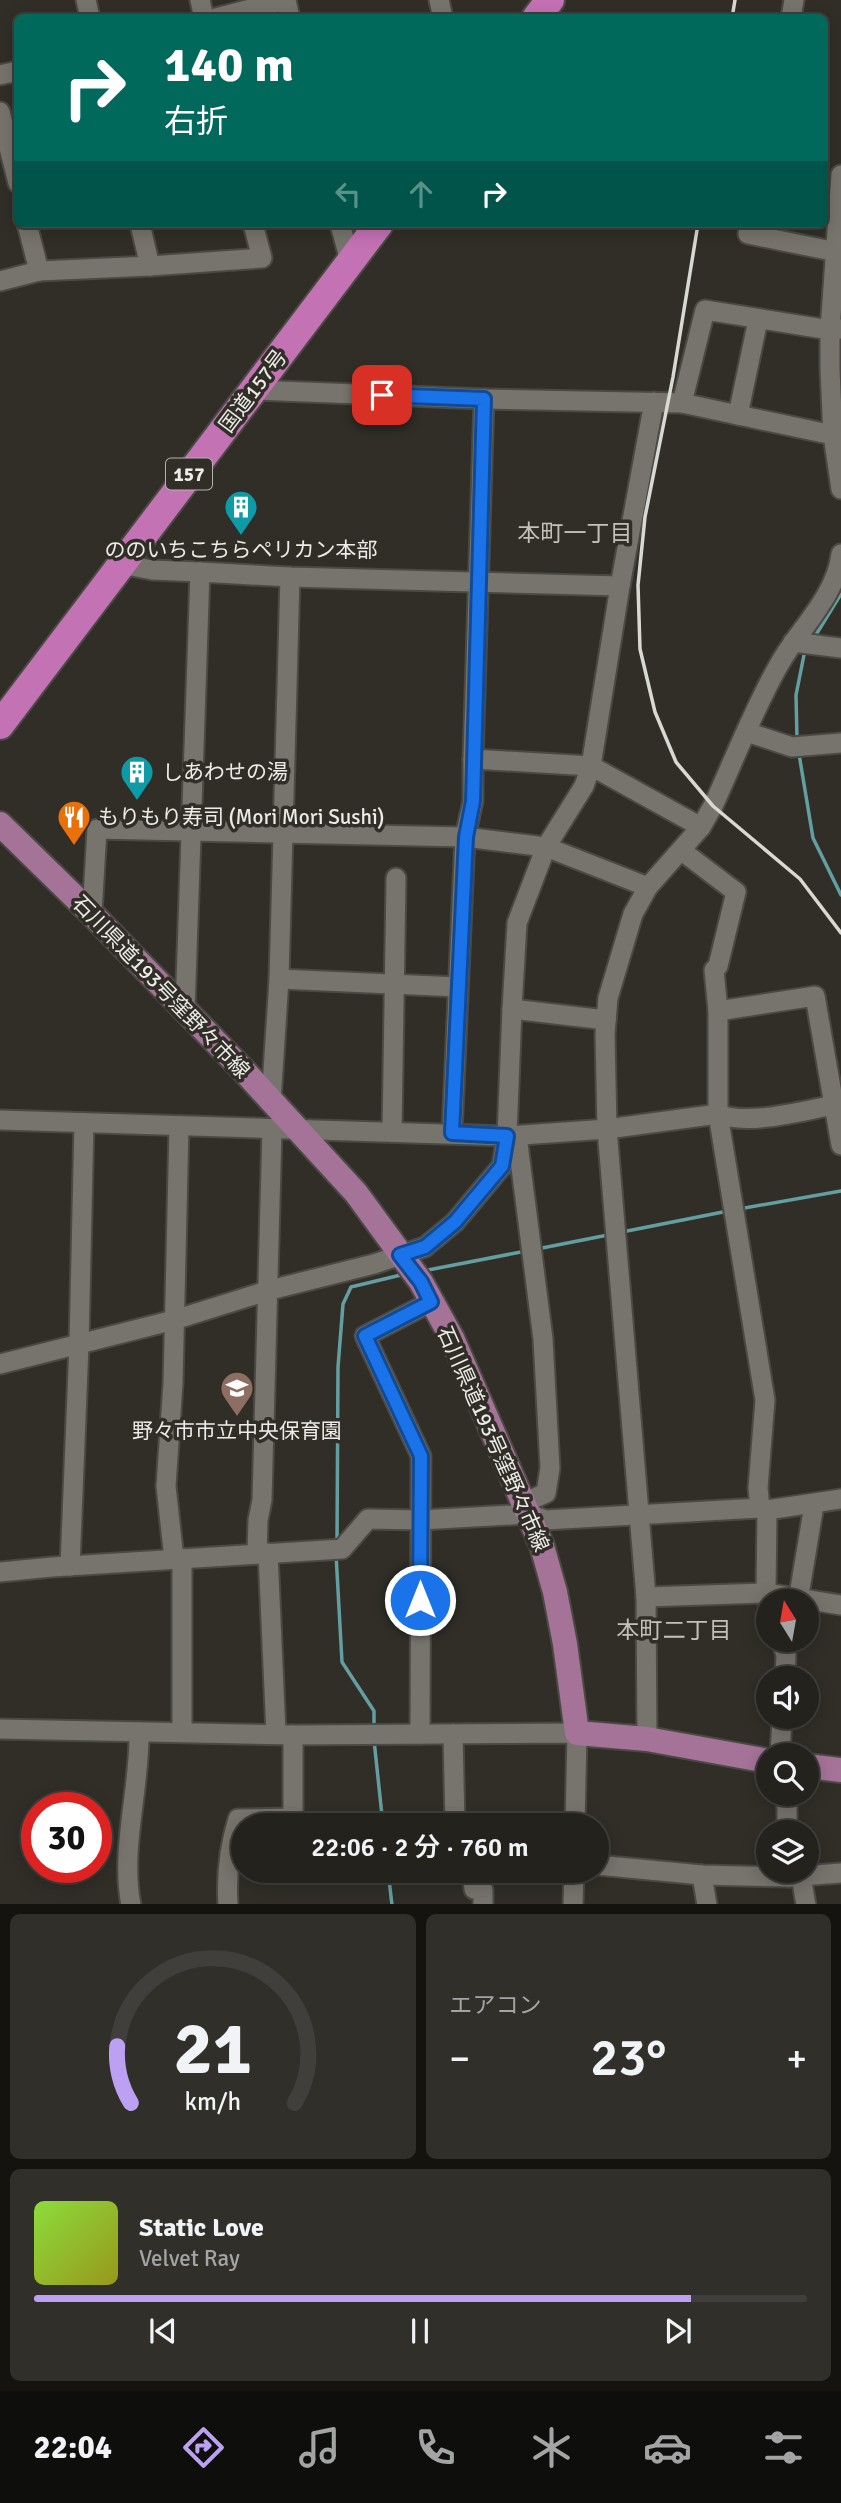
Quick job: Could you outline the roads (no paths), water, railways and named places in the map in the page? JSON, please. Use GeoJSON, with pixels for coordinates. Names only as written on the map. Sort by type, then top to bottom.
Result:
{"type":"FeatureCollection","features":[{"type":"Feature","properties":{"kind":"highway"},"geometry":{"type":"LineString","coordinates":[[539,14],[550,0]]}},
{"type":"Feature","properties":{"kind":"highway","name":"国道157号"},"geometry":{"type":"LineString","coordinates":[[0,725],[376,228]]}},
{"type":"Feature","properties":{"kind":"main road","name":"石川県道193号窪野々市線"},"geometry":{"type":"LineString","coordinates":[[0,824],[92,914],[271,1102],[284,1129],[356,1193],[409,1267],[452,1339],[527,1508],[555,1592],[577,1733]]}},
{"type":"Feature","properties":{"kind":"main road"},"geometry":{"type":"LineString","coordinates":[[577,1733],[647,1739],[756,1759]]}},
{"type":"Feature","properties":{"kind":"main road"},"geometry":{"type":"LineString","coordinates":[[819,1767],[841,1770]]}},
{"type":"Feature","properties":{"kind":"street"},"geometry":{"type":"LineString","coordinates":[[232,14],[286,0]]}},
{"type":"Feature","properties":{"kind":"street"},"geometry":{"type":"LineString","coordinates":[[0,112],[11,181]]}},
{"type":"Feature","properties":{"kind":"street"},"geometry":{"type":"LineString","coordinates":[[841,175],[833,435],[841,489]]}},
{"type":"Feature","properties":{"kind":"street"},"geometry":{"type":"LineString","coordinates":[[28,228],[39,271]]}},
{"type":"Feature","properties":{"kind":"street"},"geometry":{"type":"LineString","coordinates":[[141,228],[150,266]]}},
{"type":"Feature","properties":{"kind":"street"},"geometry":{"type":"LineString","coordinates":[[0,281],[39,271],[262,258],[254,228]]}},
{"type":"Feature","properties":{"kind":"street"},"geometry":{"type":"LineString","coordinates":[[342,228],[349,261]]}},
{"type":"Feature","properties":{"kind":"street"},"geometry":{"type":"LineString","coordinates":[[749,228],[748,234],[837,253]]}},
{"type":"Feature","properties":{"kind":"street"},"geometry":{"type":"LineString","coordinates":[[682,403],[705,310],[836,330]]}},
{"type":"Feature","properties":{"kind":"street"},"geometry":{"type":"LineString","coordinates":[[738,415],[758,320]]}},
{"type":"Feature","properties":{"kind":"street"},"geometry":{"type":"LineString","coordinates":[[254,390],[682,403],[833,435]]}},
{"type":"Feature","properties":{"kind":"street"},"geometry":{"type":"LineString","coordinates":[[452,1133],[466,837],[473,801],[484,399]]}},
{"type":"Feature","properties":{"kind":"street"},"geometry":{"type":"LineString","coordinates":[[0,1364],[174,1320],[270,1290],[374,1264],[409,1267],[425,1247],[455,1222],[502,1166],[507,1136],[517,923],[546,847],[584,786],[591,766],[620,586],[654,402]]}},
{"type":"Feature","properties":{"kind":"street"},"geometry":{"type":"LineString","coordinates":[[647,1739],[646,1597],[607,1129],[608,998],[633,914],[648,887],[701,827],[779,664],[827,594],[840,563]]}},
{"type":"Feature","properties":{"kind":"street"},"geometry":{"type":"LineString","coordinates":[[121,564],[152,570],[290,577],[620,586]]}},
{"type":"Feature","properties":{"kind":"street"},"geometry":{"type":"LineString","coordinates":[[185,1011],[200,572]]}},
{"type":"Feature","properties":{"kind":"street"},"geometry":{"type":"LineString","coordinates":[[271,1102],[279,979],[290,577]]}},
{"type":"Feature","properties":{"kind":"street"},"geometry":{"type":"LineString","coordinates":[[796,642],[831,646]]}},
{"type":"Feature","properties":{"kind":"street"},"geometry":{"type":"LineString","coordinates":[[747,733],[797,747],[841,743]]}},
{"type":"Feature","properties":{"kind":"street"},"geometry":{"type":"LineString","coordinates":[[473,759],[591,766],[701,827]]}},
{"type":"Feature","properties":{"kind":"street"},"geometry":{"type":"LineString","coordinates":[[92,914],[97,829],[466,837],[546,847],[648,887]]}},
{"type":"Feature","properties":{"kind":"street"},"geometry":{"type":"LineString","coordinates":[[682,851],[736,892],[718,966],[714,970],[718,1011],[718,1114],[765,1400],[758,1488],[763,1509],[767,1589]]}},
{"type":"Feature","properties":{"kind":"street"},"geometry":{"type":"LineString","coordinates":[[392,1132],[396,878]]}},
{"type":"Feature","properties":{"kind":"street"},"geometry":{"type":"LineString","coordinates":[[279,979],[458,987]]}},
{"type":"Feature","properties":{"kind":"street"},"geometry":{"type":"LineString","coordinates":[[718,1011],[815,996],[837,1104],[841,1145]]}},
{"type":"Feature","properties":{"kind":"street"},"geometry":{"type":"LineString","coordinates":[[512,1009],[606,1020]]}},
{"type":"Feature","properties":{"kind":"street"},"geometry":{"type":"LineString","coordinates":[[0,1120],[507,1136],[607,1129],[718,1114],[729,1118],[773,1116],[837,1104]]}},
{"type":"Feature","properties":{"kind":"street"},"geometry":{"type":"LineString","coordinates":[[70,1566],[84,1123]]}},
{"type":"Feature","properties":{"kind":"street"},"geometry":{"type":"LineString","coordinates":[[179,1126],[173,1383],[166,1486],[178,1559],[182,1732]]}},
{"type":"Feature","properties":{"kind":"street"},"geometry":{"type":"LineString","coordinates":[[228,1904],[226,1881],[230,1843],[238,1819],[293,1818],[258,1520],[262,1500],[270,1290],[284,1129]]}},
{"type":"Feature","properties":{"kind":"street"},"geometry":{"type":"LineString","coordinates":[[0,1572],[336,1549],[368,1519],[420,1520],[527,1508],[546,1493],[550,1468],[542,1339],[518,1144],[507,1136]]}},
{"type":"Feature","properties":{"kind":"street"},"geometry":{"type":"LineString","coordinates":[[420,1734],[421,1456],[365,1336],[431,1302]]}},
{"type":"Feature","properties":{"kind":"street"},"geometry":{"type":"LineString","coordinates":[[527,1508],[545,1520],[763,1509],[814,1505],[841,1499]]}},
{"type":"Feature","properties":{"kind":"street"},"geometry":{"type":"LineString","coordinates":[[800,1589],[814,1505]]}},
{"type":"Feature","properties":{"kind":"street"},"geometry":{"type":"LineString","coordinates":[[646,1597],[756,1597]]}},
{"type":"Feature","properties":{"kind":"street"},"geometry":{"type":"LineString","coordinates":[[819,1602],[841,1605]]}},
{"type":"Feature","properties":{"kind":"street"},"geometry":{"type":"LineString","coordinates":[[0,1729],[284,1735],[577,1733],[575,1813]]}},
{"type":"Feature","properties":{"kind":"street"},"geometry":{"type":"LineString","coordinates":[[131,1904],[130,1840],[138,1782],[139,1732]]}},
{"type":"Feature","properties":{"kind":"street"},"geometry":{"type":"LineString","coordinates":[[453,1734],[455,1813]]}},
{"type":"Feature","properties":{"kind":"street"},"geometry":{"type":"LineString","coordinates":[[609,1866],[702,1875],[756,1875]]}},
{"type":"Feature","properties":{"kind":"street"},"geometry":{"type":"LineString","coordinates":[[819,1874],[841,1873]]}},
{"type":"Feature","properties":{"kind":"street"},"geometry":{"type":"LineString","coordinates":[[702,1875],[707,1904]]}},
{"type":"Feature","properties":{"kind":"street"},"geometry":{"type":"LineString","coordinates":[[473,1883],[474,1889],[483,1890],[483,1904]]}},
{"type":"Feature","properties":{"kind":"street"},"geometry":{"type":"LineString","coordinates":[[573,1883],[573,1904]]}},
{"type":"Feature","properties":{"kind":"street"},"geometry":{"type":"LineString","coordinates":[[796,1883],[806,1904]]}},
{"type":"Feature","properties":{"kind":"waterway"},"geometry":{"type":"LineString","coordinates":[[814,638],[841,594]]}},
{"type":"Feature","properties":{"kind":"waterway"},"geometry":{"type":"LineString","coordinates":[[797,739],[796,695],[805,650]]}},
{"type":"Feature","properties":{"kind":"waterway"},"geometry":{"type":"LineString","coordinates":[[799,754],[813,838],[841,895]]}},
{"type":"Feature","properties":{"kind":"waterway"},"geometry":{"type":"LineString","coordinates":[[739,1209],[841,1191]]}},
{"type":"Feature","properties":{"kind":"waterway"},"geometry":{"type":"LineString","coordinates":[[622,1232],[728,1211]]}},
{"type":"Feature","properties":{"kind":"waterway"},"geometry":{"type":"LineString","coordinates":[[537,1249],[608,1235]]}},
{"type":"Feature","properties":{"kind":"waterway"},"geometry":{"type":"LineString","coordinates":[[423,1271],[526,1251]]}},
{"type":"Feature","properties":{"kind":"waterway"},"geometry":{"type":"LineString","coordinates":[[337,1543],[338,1367],[343,1304],[351,1287],[405,1274]]}},
{"type":"Feature","properties":{"kind":"waterway"},"geometry":{"type":"LineString","coordinates":[[336,1554],[342,1662],[374,1711],[374,1729]]}},
{"type":"Feature","properties":{"kind":"waterway"},"geometry":{"type":"LineString","coordinates":[[374,1740],[382,1813]]}},
{"type":"Feature","properties":{"kind":"waterway"},"geometry":{"type":"LineString","coordinates":[[389,1883],[392,1904]]}},
{"type":"Feature","properties":{"kind":"railway"},"geometry":{"type":"LineString","coordinates":[[733,14],[735,0]]}},
{"type":"Feature","properties":{"kind":"railway"},"geometry":{"type":"LineString","coordinates":[[697,228],[673,377],[645,517],[638,585],[640,649],[655,712],[676,762],[713,806],[800,879],[841,933]]}},
{"type":"Feature","properties":{"kind":"place","name":"ののいちこちらペリカン本部"},"geometry":{"type":"Point","coordinates":[241,537]}},
{"type":"Feature","properties":{"kind":"place","name":"しあわせの湯"},"geometry":{"type":"Point","coordinates":[137,802]}},
{"type":"Feature","properties":{"kind":"place","name":"もりもり寿司 (Mori Mori Sushi)"},"geometry":{"type":"Point","coordinates":[74,847]}},
{"type":"Feature","properties":{"kind":"place","name":"野々市市立中央保育園"},"geometry":{"type":"Point","coordinates":[237,1418]}},
{"type":"Feature","properties":{"kind":"district","name":"本町一丁目"},"geometry":{"type":"Point","coordinates":[575,533]}},
{"type":"Feature","properties":{"kind":"district","name":"本町二丁目"},"geometry":{"type":"Point","coordinates":[674,1630]}}]}
